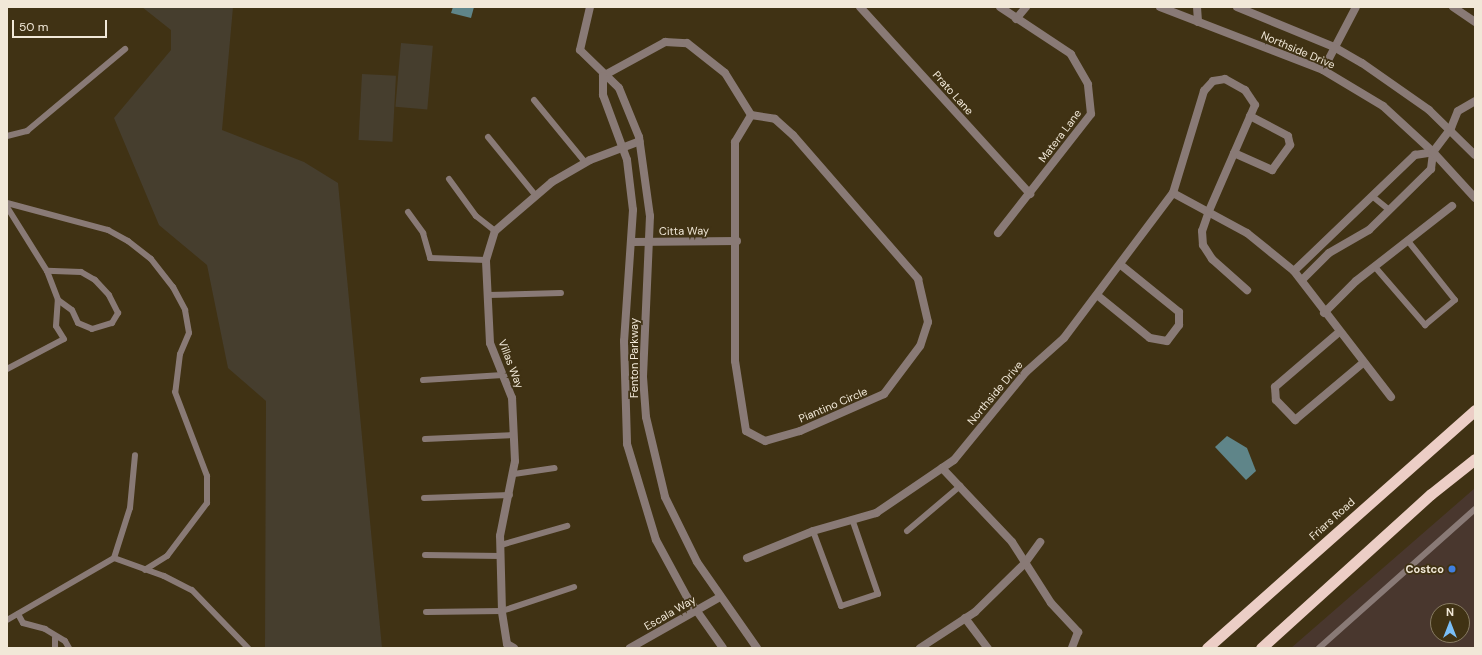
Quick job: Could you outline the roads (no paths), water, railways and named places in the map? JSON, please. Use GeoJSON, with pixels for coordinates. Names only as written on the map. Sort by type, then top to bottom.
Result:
{"type":"FeatureCollection","features":[{"type":"Feature","properties":{"kind":"highway","name":"Friars Road"},"geometry":{"type":"LineString","coordinates":[[1207,648],[1475,410]]}},
{"type":"Feature","properties":{"kind":"highway"},"geometry":{"type":"LineString","coordinates":[[1261,648],[1431,494],[1475,459]]}},
{"type":"Feature","properties":{"kind":"street","name":"Fenton Parkway"},"geometry":{"type":"LineString","coordinates":[[590,7],[580,50],[603,76],[619,88],[640,141],[648,187],[649,242],[643,377],[656,466],[678,526],[720,597],[757,648]]}},
{"type":"Feature","properties":{"kind":"street","name":"Prato Lane"},"geometry":{"type":"LineString","coordinates":[[860,7],[1030,194]]}},
{"type":"Feature","properties":{"kind":"street","name":"Matera Lane"},"geometry":{"type":"LineString","coordinates":[[998,233],[1091,114],[1088,84],[1071,54],[1000,7]]}},
{"type":"Feature","properties":{"kind":"street"},"geometry":{"type":"LineString","coordinates":[[1016,19],[1026,7]]}},
{"type":"Feature","properties":{"kind":"street","name":"Northside Drive"},"geometry":{"type":"LineString","coordinates":[[1160,7],[1323,70],[1382,106],[1433,152],[1475,198]]}},
{"type":"Feature","properties":{"kind":"street"},"geometry":{"type":"LineString","coordinates":[[1197,7],[1198,22]]}},
{"type":"Feature","properties":{"kind":"street","name":"Northside Drive"},"geometry":{"type":"LineString","coordinates":[[1237,7],[1334,46],[1396,86],[1451,128],[1475,155]]}},
{"type":"Feature","properties":{"kind":"street"},"geometry":{"type":"LineString","coordinates":[[1323,70],[1334,46],[1356,7]]}},
{"type":"Feature","properties":{"kind":"street"},"geometry":{"type":"LineString","coordinates":[[1453,7],[1475,22]]}},
{"type":"Feature","properties":{"kind":"street"},"geometry":{"type":"LineString","coordinates":[[603,76],[665,42],[687,43],[725,73],[750,115]]}},
{"type":"Feature","properties":{"kind":"street","name":"Fenton Parkway"},"geometry":{"type":"LineString","coordinates":[[603,76],[603,95],[622,147],[633,210],[624,341],[627,444],[656,540],[696,611],[723,648]]}},
{"type":"Feature","properties":{"kind":"street","name":"Northside Drive"},"geometry":{"type":"LineString","coordinates":[[747,558],[813,531],[876,513],[954,460],[1026,372],[1064,338],[1121,264],[1172,193],[1204,92],[1214,81],[1225,79],[1245,90],[1255,105],[1208,211],[1202,231],[1203,245],[1212,259],[1247,290]]}},
{"type":"Feature","properties":{"kind":"street"},"geometry":{"type":"LineString","coordinates":[[1302,280],[1329,253],[1369,230],[1431,169],[1433,152],[1451,128],[1458,111],[1475,101]]}},
{"type":"Feature","properties":{"kind":"street","name":"Piantino Circle"},"geometry":{"type":"LineString","coordinates":[[750,115],[775,119],[793,135],[918,279],[928,322],[920,346],[884,394],[800,431],[765,441],[746,431],[735,361],[737,241],[735,142],[750,115]]}},
{"type":"Feature","properties":{"kind":"street"},"geometry":{"type":"LineString","coordinates":[[1234,153],[1272,170],[1290,145],[1288,136],[1250,116]]}},
{"type":"Feature","properties":{"kind":"street"},"geometry":{"type":"LineString","coordinates":[[495,231],[536,196],[585,162],[640,141]]}},
{"type":"Feature","properties":{"kind":"street"},"geometry":{"type":"LineString","coordinates":[[1294,271],[1415,155],[1433,152]]}},
{"type":"Feature","properties":{"kind":"street"},"geometry":{"type":"LineString","coordinates":[[1172,193],[1247,233],[1294,271],[1302,280],[1338,333],[1391,397]]}},
{"type":"Feature","properties":{"kind":"street"},"geometry":{"type":"LineString","coordinates":[[1324,313],[1375,267],[1452,206]]}},
{"type":"Feature","properties":{"kind":"street","name":"Villas Way"},"geometry":{"type":"LineString","coordinates":[[495,231],[486,260],[490,343],[512,398],[514,474],[501,545],[501,556],[502,611],[507,644],[514,648]]}},
{"type":"Feature","properties":{"kind":"street"},"geometry":{"type":"LineString","coordinates":[[1332,234],[1333,242],[1345,245]]}},
{"type":"Feature","properties":{"kind":"street","name":"Citta Way"},"geometry":{"type":"LineString","coordinates":[[632,242],[737,241]]}},
{"type":"Feature","properties":{"kind":"street"},"geometry":{"type":"LineString","coordinates":[[1097,295],[1150,338],[1167,340],[1179,325],[1179,312],[1121,264]]}},
{"type":"Feature","properties":{"kind":"street"},"geometry":{"type":"LineString","coordinates":[[1338,333],[1275,386],[1276,400],[1295,420],[1363,363]]}},
{"type":"Feature","properties":{"kind":"street"},"geometry":{"type":"LineString","coordinates":[[942,468],[1012,542],[1051,603],[1078,632],[1072,648]]}},
{"type":"Feature","properties":{"kind":"street"},"geometry":{"type":"LineString","coordinates":[[920,648],[965,618],[1025,563],[1040,542]]}},
{"type":"Feature","properties":{"kind":"street","name":"Escala Way"},"geometry":{"type":"LineString","coordinates":[[630,648],[720,597]]}},
{"type":"Feature","properties":{"kind":"street"},"geometry":{"type":"LineString","coordinates":[[965,618],[988,648]]}},
{"type":"Feature","properties":{"kind":"lane"},"geometry":{"type":"LineString","coordinates":[[7,136],[27,131],[125,49]]}},
{"type":"Feature","properties":{"kind":"lane"},"geometry":{"type":"LineString","coordinates":[[534,100],[585,162]]}},
{"type":"Feature","properties":{"kind":"lane"},"geometry":{"type":"LineString","coordinates":[[488,137],[536,196]]}},
{"type":"Feature","properties":{"kind":"lane"},"geometry":{"type":"LineString","coordinates":[[449,180],[476,216],[495,231]]}},
{"type":"Feature","properties":{"kind":"lane"},"geometry":{"type":"LineString","coordinates":[[1372,196],[1389,210]]}},
{"type":"Feature","properties":{"kind":"lane"},"geometry":{"type":"LineString","coordinates":[[7,203],[108,230],[128,241],[151,259],[173,287],[184,310],[190,332],[180,354],[175,392],[207,476],[206,504],[167,556],[146,570]]}},
{"type":"Feature","properties":{"kind":"lane"},"geometry":{"type":"LineString","coordinates":[[7,206],[46,271],[58,300],[56,326],[64,339],[7,369]]}},
{"type":"Feature","properties":{"kind":"lane"},"geometry":{"type":"LineString","coordinates":[[408,212],[423,233],[430,258],[486,260]]}},
{"type":"Feature","properties":{"kind":"lane"},"geometry":{"type":"LineString","coordinates":[[1375,267],[1425,325],[1455,300],[1408,241]]}},
{"type":"Feature","properties":{"kind":"lane"},"geometry":{"type":"LineString","coordinates":[[46,271],[81,272],[109,294],[118,313],[112,323],[92,329],[78,323],[72,310],[58,300]]}},
{"type":"Feature","properties":{"kind":"lane"},"geometry":{"type":"LineString","coordinates":[[488,295],[561,293]]}},
{"type":"Feature","properties":{"kind":"lane"},"geometry":{"type":"LineString","coordinates":[[423,380],[503,375]]}},
{"type":"Feature","properties":{"kind":"lane"},"geometry":{"type":"LineString","coordinates":[[425,439],[513,435]]}},
{"type":"Feature","properties":{"kind":"lane"},"geometry":{"type":"LineString","coordinates":[[7,620],[114,558],[130,508],[135,455]]}},
{"type":"Feature","properties":{"kind":"lane"},"geometry":{"type":"LineString","coordinates":[[514,474],[555,468]]}},
{"type":"Feature","properties":{"kind":"lane"},"geometry":{"type":"LineString","coordinates":[[907,531],[960,486]]}},
{"type":"Feature","properties":{"kind":"lane"},"geometry":{"type":"LineString","coordinates":[[424,498],[510,495]]}},
{"type":"Feature","properties":{"kind":"lane"},"geometry":{"type":"LineString","coordinates":[[1319,648],[1475,509]]}},
{"type":"Feature","properties":{"kind":"lane"},"geometry":{"type":"LineString","coordinates":[[813,531],[841,606],[878,594],[852,519]]}},
{"type":"Feature","properties":{"kind":"lane"},"geometry":{"type":"LineString","coordinates":[[501,545],[567,526]]}},
{"type":"Feature","properties":{"kind":"lane"},"geometry":{"type":"LineString","coordinates":[[425,555],[501,556]]}},
{"type":"Feature","properties":{"kind":"lane"},"geometry":{"type":"LineString","coordinates":[[114,558],[146,570],[196,594],[248,648]]}},
{"type":"Feature","properties":{"kind":"lane"},"geometry":{"type":"LineString","coordinates":[[426,612],[502,611],[574,588]]}},
{"type":"Feature","properties":{"kind":"lane"},"geometry":{"type":"LineString","coordinates":[[18,614],[23,623],[45,629],[55,638],[65,641],[69,648]]}},
{"type":"Feature","properties":{"kind":"lane"},"geometry":{"type":"LineString","coordinates":[[55,638],[55,648]]}},
{"type":"Feature","properties":{"kind":"water"},"geometry":{"type":"Polygon","coordinates":[[[453,7],[474,7],[471,18],[451,13],[453,7]]]}},
{"type":"Feature","properties":{"kind":"water"},"geometry":{"type":"Polygon","coordinates":[[[1227,436],[1247,448],[1256,471],[1246,480],[1215,447],[1227,436]]]}},
{"type":"Feature","properties":{"kind":"place","name":"Costco"},"geometry":{"type":"Point","coordinates":[1452,569]}}]}
